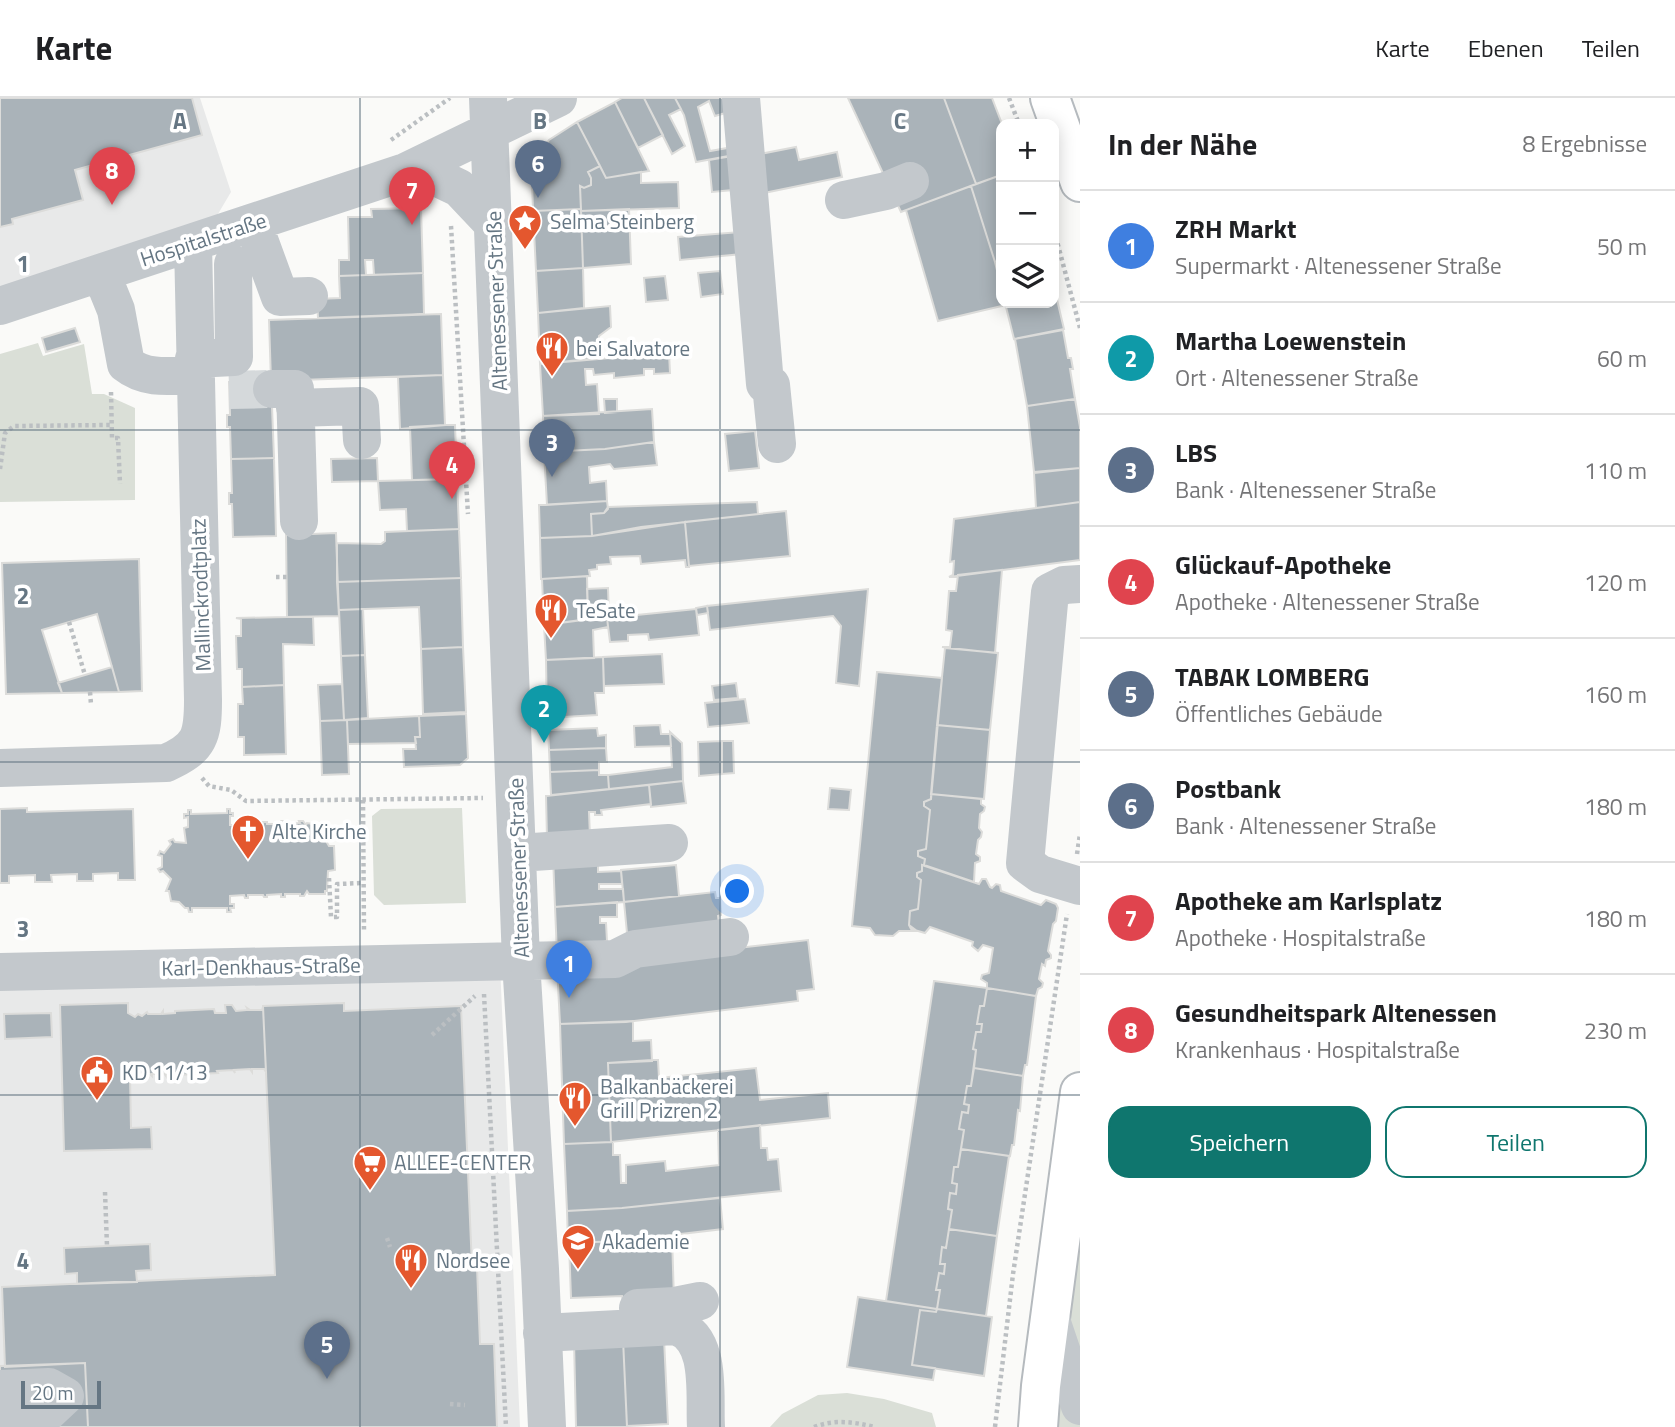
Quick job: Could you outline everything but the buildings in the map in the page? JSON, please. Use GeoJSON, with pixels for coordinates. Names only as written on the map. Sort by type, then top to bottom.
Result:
{"type":"FeatureCollection","features":[{"type":"Feature","properties":{"kind":"main road"},"geometry":{"type":"LineString","coordinates":[[1062,107],[1080,182]]}},
{"type":"Feature","properties":{"kind":"main road"},"geometry":{"type":"LineString","coordinates":[[1038,1427],[1041,1385],[1065,1327],[1080,1092]]}},
{"type":"Feature","properties":{"kind":"street","name":"Hospitalstraße"},"geometry":{"type":"LineString","coordinates":[[0,306],[123,270],[253,223],[488,116],[558,98]]}},
{"type":"Feature","properties":{"kind":"street"},"geometry":{"type":"LineString","coordinates":[[741,98],[765,384],[771,385],[777,444]]}},
{"type":"Feature","properties":{"kind":"street","name":"Altenessener Straße"},"geometry":{"type":"LineString","coordinates":[[488,116],[521,961],[547,1427]]}},
{"type":"Feature","properties":{"kind":"street","name":"Hospitalstraße"},"geometry":{"type":"LineString","coordinates":[[394,158],[459,188],[493,224]]}},
{"type":"Feature","properties":{"kind":"street"},"geometry":{"type":"LineString","coordinates":[[844,200],[886,191],[910,181]]}},
{"type":"Feature","properties":{"kind":"street"},"geometry":{"type":"LineString","coordinates":[[253,223],[280,297],[309,296]]}},
{"type":"Feature","properties":{"kind":"street","name":"Mallinckrodtplatz"},"geometry":{"type":"LineString","coordinates":[[184,756],[196,745],[203,726],[195,367],[188,319],[193,243]]}},
{"type":"Feature","properties":{"kind":"street"},"geometry":{"type":"LineString","coordinates":[[123,270],[116,310],[126,363],[137,373],[157,376],[234,357],[233,264]]}},
{"type":"Feature","properties":{"kind":"street"},"geometry":{"type":"LineString","coordinates":[[299,521],[284,398],[360,406],[362,440]]}},
{"type":"Feature","properties":{"kind":"street"},"geometry":{"type":"LineString","coordinates":[[1076,885],[1040,874],[1025,863],[1050,592],[1064,585],[1080,584]]}},
{"type":"Feature","properties":{"kind":"street"},"geometry":{"type":"LineString","coordinates":[[0,768],[146,765],[166,763],[184,756]]}},
{"type":"Feature","properties":{"kind":"street"},"geometry":{"type":"LineString","coordinates":[[518,853],[669,843]]}},
{"type":"Feature","properties":{"kind":"street","name":"Karl-Denkhaus-Straße"},"geometry":{"type":"LineString","coordinates":[[0,972],[615,959],[635,949],[730,937]]}},
{"type":"Feature","properties":{"kind":"street"},"geometry":{"type":"LineString","coordinates":[[542,1324],[700,1301]]}},
{"type":"Feature","properties":{"kind":"street"},"geometry":{"type":"LineString","coordinates":[[542,1324],[676,1326],[686,1330],[696,1341],[702,1354],[706,1427]]}},
{"type":"Feature","properties":{"kind":"street"},"geometry":{"type":"LineString","coordinates":[[1065,1327],[1080,1406]]}},
{"type":"Feature","properties":{"kind":"street"},"geometry":{"type":"LineString","coordinates":[[0,1389],[49,1387],[65,1396],[50,1411],[0,1413]]}},
{"type":"Feature","properties":{"kind":"path"},"geometry":{"type":"LineString","coordinates":[[394,158],[450,98]]}},
{"type":"Feature","properties":{"kind":"path"},"geometry":{"type":"LineString","coordinates":[[1009,98],[1017,119]]}},
{"type":"Feature","properties":{"kind":"path"},"geometry":{"type":"LineString","coordinates":[[1058,245],[1080,328]]}},
{"type":"Feature","properties":{"kind":"path"},"geometry":{"type":"LineString","coordinates":[[120,484],[118,438],[111,438],[110,393],[137,373]]}},
{"type":"Feature","properties":{"kind":"path"},"geometry":{"type":"LineString","coordinates":[[0,469],[5,433],[14,426],[111,425]]}},
{"type":"Feature","properties":{"kind":"path"},"geometry":{"type":"LineString","coordinates":[[276,577],[287,577]]}},
{"type":"Feature","properties":{"kind":"path"},"geometry":{"type":"LineString","coordinates":[[69,622],[85,675]]}},
{"type":"Feature","properties":{"kind":"path"},"geometry":{"type":"LineString","coordinates":[[90,692],[91,704]]}},
{"type":"Feature","properties":{"kind":"path"},"geometry":{"type":"LineString","coordinates":[[184,756],[209,786],[231,790],[246,801],[485,798]]}},
{"type":"Feature","properties":{"kind":"path"},"geometry":{"type":"LineString","coordinates":[[363,800],[366,964]]}},
{"type":"Feature","properties":{"kind":"path"},"geometry":{"type":"LineString","coordinates":[[995,1427],[1013,1274],[1076,885],[1080,834]]}},
{"type":"Feature","properties":{"kind":"path"},"geometry":{"type":"LineString","coordinates":[[330,878],[331,916],[337,917],[337,884],[363,883]]}},
{"type":"Feature","properties":{"kind":"path"},"geometry":{"type":"LineString","coordinates":[[432,1035],[461,1006],[484,989]]}},
{"type":"Feature","properties":{"kind":"path"},"geometry":{"type":"LineString","coordinates":[[105,1192],[107,1246]]}},
{"type":"Feature","properties":{"kind":"path"},"geometry":{"type":"LineString","coordinates":[[387,1238],[390,1247]]}},
{"type":"Feature","properties":{"kind":"path"},"geometry":{"type":"LineString","coordinates":[[450,1405],[465,1405]]}},
{"type":"Feature","properties":{"kind":"path"},"geometry":{"type":"LineString","coordinates":[[814,1427],[836,1421],[850,1421],[875,1427]]}},
{"type":"Feature","properties":{"kind":"shaded area"},"geometry":{"type":"Polygon","coordinates":[[[0,98],[200,98],[231,192],[215,219],[0,292],[0,98]]]}},
{"type":"Feature","properties":{"kind":"shaded area"},"geometry":{"type":"Polygon","coordinates":[[[38,343],[43,356],[84,344],[92,394],[104,394],[135,408],[135,500],[0,502],[0,354],[38,343]]]}},
{"type":"Feature","properties":{"kind":"shaded area"},"geometry":{"type":"Polygon","coordinates":[[[462,808],[466,903],[384,905],[374,895],[372,816],[381,809],[462,808]]]}},
{"type":"Feature","properties":{"kind":"shaded area"},"geometry":{"type":"Polygon","coordinates":[[[500,964],[520,1427],[0,1427],[0,977],[500,964]]]}},
{"type":"Feature","properties":{"kind":"shaded area"},"geometry":{"type":"Polygon","coordinates":[[[1080,1203],[1080,1427],[1052,1427],[1080,1203]]]}},
{"type":"Feature","properties":{"kind":"shaded area"},"geometry":{"type":"Polygon","coordinates":[[[847,1393],[884,1399],[932,1413],[936,1427],[770,1427],[782,1414],[818,1395],[847,1393]]]}},
{"type":"Feature","properties":{"kind":"tunnel"},"geometry":{"type":"LineString","coordinates":[[229,390],[272,389]]}},
{"type":"Feature","properties":{"kind":"place","name":"Postbank"},"geometry":{"type":"Point","coordinates":[538,198]}},
{"type":"Feature","properties":{"kind":"place","name":"Gesundheitspark Altenessen"},"geometry":{"type":"Point","coordinates":[112,205]}},
{"type":"Feature","properties":{"kind":"place","name":"Apotheke am Karlsplatz"},"geometry":{"type":"Point","coordinates":[412,225]}},
{"type":"Feature","properties":{"kind":"place","name":"Selma Steinberg"},"geometry":{"type":"Point","coordinates":[525,251]}},
{"type":"Feature","properties":{"kind":"place","name":"bei Salvatore"},"geometry":{"type":"Point","coordinates":[552,378]}},
{"type":"Feature","properties":{"kind":"place","name":"LBS"},"geometry":{"type":"Point","coordinates":[552,477]}},
{"type":"Feature","properties":{"kind":"place","name":"Glückauf-Apotheke"},"geometry":{"type":"Point","coordinates":[452,499]}},
{"type":"Feature","properties":{"kind":"place","name":"TeSate"},"geometry":{"type":"Point","coordinates":[551,640]}},
{"type":"Feature","properties":{"kind":"place","name":"Martha Loewenstein"},"geometry":{"type":"Point","coordinates":[544,743]}},
{"type":"Feature","properties":{"kind":"place","name":"Alte Kirche"},"geometry":{"type":"Point","coordinates":[248,861]}},
{"type":"Feature","properties":{"kind":"place","name":"ZRH Markt"},"geometry":{"type":"Point","coordinates":[569,998]}},
{"type":"Feature","properties":{"kind":"place","name":"KD 11/13"},"geometry":{"type":"Point","coordinates":[97,1102]}},
{"type":"Feature","properties":{"kind":"place","name":"Balkanbäckerei Grill Prizren 2"},"geometry":{"type":"Point","coordinates":[575,1128]}},
{"type":"Feature","properties":{"kind":"place","name":"ALLEE-CENTER"},"geometry":{"type":"Point","coordinates":[370,1192]}},
{"type":"Feature","properties":{"kind":"place","name":"Akademie"},"geometry":{"type":"Point","coordinates":[578,1271]}},
{"type":"Feature","properties":{"kind":"place","name":"Nordsee"},"geometry":{"type":"Point","coordinates":[411,1290]}},
{"type":"Feature","properties":{"kind":"place","name":"TABAK LOMBERG"},"geometry":{"type":"Point","coordinates":[327,1379]}}]}
